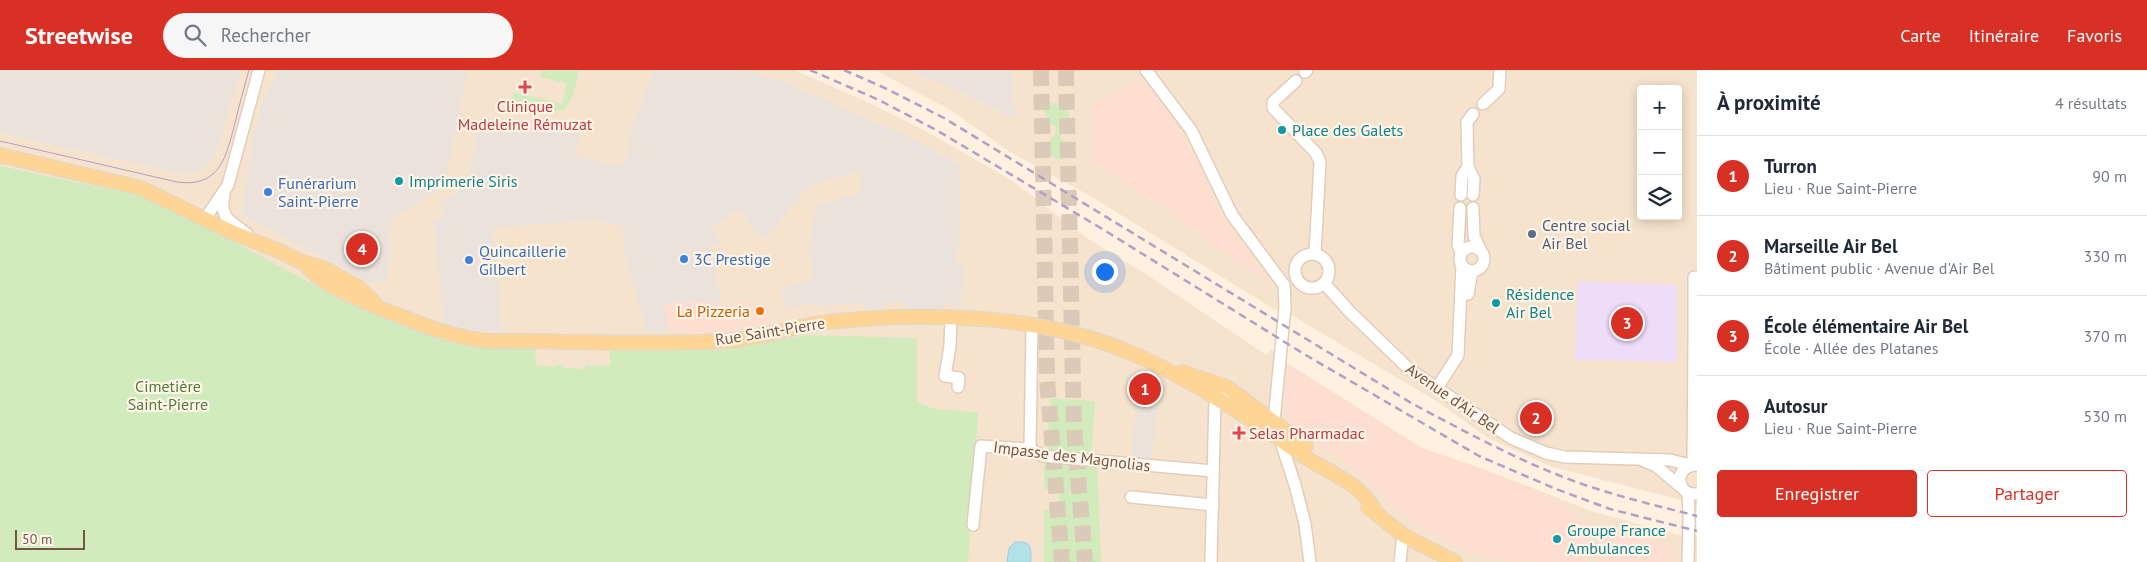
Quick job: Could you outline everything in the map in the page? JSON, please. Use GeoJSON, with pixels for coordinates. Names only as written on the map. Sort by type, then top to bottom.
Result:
{"type":"FeatureCollection","features":[{"type":"Feature","properties":{"kind":"main road","name":"Rue Saint-Pierre"},"geometry":{"type":"LineString","coordinates":[[0,155],[119,181],[150,192],[208,215],[231,232],[304,264],[313,275],[366,303],[435,330],[462,337],[488,341],[726,340],[838,320],[950,318],[1032,324],[1104,342],[1158,365],[1215,397],[1310,460],[1327,469]]}},
{"type":"Feature","properties":{"kind":"main road","name":"Rue Saint-Pierre"},"geometry":{"type":"LineString","coordinates":[[1158,365],[1208,380],[1234,392],[1315,454],[1327,469]]}},
{"type":"Feature","properties":{"kind":"main road"},"geometry":{"type":"LineString","coordinates":[[1327,469],[1362,492],[1368,498],[1375,511],[1403,535],[1449,561]]}},
{"type":"Feature","properties":{"kind":"street"},"geometry":{"type":"LineString","coordinates":[[254,241],[226,218],[222,205],[224,192],[259,70]]}},
{"type":"Feature","properties":{"kind":"street"},"geometry":{"type":"LineString","coordinates":[[1483,104],[1499,89],[1500,70]]}},
{"type":"Feature","properties":{"kind":"street"},"geometry":{"type":"LineString","coordinates":[[1152,72],[1191,130],[1232,215],[1284,284],[1285,307],[1274,421],[1295,485],[1305,524],[1310,562]]}},
{"type":"Feature","properties":{"kind":"street"},"geometry":{"type":"LineString","coordinates":[[1296,81],[1273,102],[1272,108],[1316,153],[1320,162],[1315,253]]}},
{"type":"Feature","properties":{"kind":"street"},"geometry":{"type":"LineString","coordinates":[[1473,195],[1474,179],[1468,167],[1467,122],[1474,114]]}},
{"type":"Feature","properties":{"kind":"street"},"geometry":{"type":"LineString","coordinates":[[1461,194],[1462,176],[1468,167]]}},
{"type":"Feature","properties":{"kind":"street"},"geometry":{"type":"LineString","coordinates":[[208,215],[224,192]]}},
{"type":"Feature","properties":{"kind":"street"},"geometry":{"type":"LineString","coordinates":[[1440,390],[1458,355],[1467,268],[1460,257],[1461,252],[1458,245],[1460,208]]}},
{"type":"Feature","properties":{"kind":"street"},"geometry":{"type":"LineString","coordinates":[[1467,268],[1480,268],[1483,264],[1483,254],[1474,236],[1473,208]]}},
{"type":"Feature","properties":{"kind":"street"},"geometry":{"type":"LineString","coordinates":[[1461,252],[1468,247],[1480,249]]}},
{"type":"Feature","properties":{"kind":"street"},"geometry":{"type":"LineString","coordinates":[[1315,253],[1325,259],[1329,266],[1329,274],[1324,283],[1311,288],[1304,286],[1296,277],[1295,267],[1298,259],[1304,255],[1315,253]]}},
{"type":"Feature","properties":{"kind":"street"},"geometry":{"type":"LineString","coordinates":[[1284,284],[1296,277]]}},
{"type":"Feature","properties":{"kind":"street"},"geometry":{"type":"LineString","coordinates":[[1688,562],[1691,493],[1679,482],[1681,472],[1693,465],[1694,277]]}},
{"type":"Feature","properties":{"kind":"street","name":"Avenue d'Air Bel"},"geometry":{"type":"LineString","coordinates":[[1324,283],[1348,311],[1409,369],[1511,438],[1546,453],[1583,459],[1670,460],[1693,465]]}},
{"type":"Feature","properties":{"kind":"street"},"geometry":{"type":"LineString","coordinates":[[950,318],[941,375],[959,378],[958,387]]}},
{"type":"Feature","properties":{"kind":"street"},"geometry":{"type":"LineString","coordinates":[[1030,449],[1032,324]]}},
{"type":"Feature","properties":{"kind":"street"},"geometry":{"type":"LineString","coordinates":[[1212,562],[1215,397],[1222,392],[1234,392]]}},
{"type":"Feature","properties":{"kind":"street","name":"Impasse des Magnolias"},"geometry":{"type":"LineString","coordinates":[[973,526],[981,446],[1030,449],[1043,456],[1213,471]]}},
{"type":"Feature","properties":{"kind":"street","name":"Avenue d'Air Bel"},"geometry":{"type":"LineString","coordinates":[[1640,460],[1656,466],[1691,493]]}},
{"type":"Feature","properties":{"kind":"street"},"geometry":{"type":"LineString","coordinates":[[1131,497],[1212,505]]}},
{"type":"Feature","properties":{"kind":"street"},"geometry":{"type":"LineString","coordinates":[[1400,562],[1403,535]]}},
{"type":"Feature","properties":{"kind":"shaded area"},"geometry":{"type":"Polygon","coordinates":[[[0,70],[795,70],[922,129],[1011,180],[1090,240],[1149,276],[1260,351],[1267,355],[1271,349],[1288,364],[1422,448],[1486,470],[1591,511],[1682,536],[1697,536],[1697,562],[0,562],[0,70]]]}},
{"type":"Feature","properties":{"kind":"shaded area"},"geometry":{"type":"Polygon","coordinates":[[[0,70],[241,70],[215,157],[202,170],[183,174],[0,133],[0,70]]]}},
{"type":"Feature","properties":{"kind":"shaded area"},"geometry":{"type":"Polygon","coordinates":[[[277,70],[468,70],[444,187],[391,219],[388,280],[371,283],[241,214],[255,126],[262,104],[277,70]]]}},
{"type":"Feature","properties":{"kind":"shaded area"},"geometry":{"type":"Polygon","coordinates":[[[654,70],[744,70],[787,83],[908,137],[961,165],[958,265],[963,266],[961,309],[955,309],[952,304],[945,304],[943,309],[907,308],[904,302],[885,303],[883,309],[865,309],[863,303],[830,304],[830,306],[822,307],[819,302],[787,308],[781,288],[814,279],[809,255],[810,236],[816,206],[862,192],[861,170],[809,186],[764,240],[738,210],[712,226],[721,242],[713,246],[715,253],[713,254],[721,303],[704,303],[704,301],[664,304],[669,332],[646,332],[623,245],[623,226],[596,220],[493,228],[502,331],[477,331],[444,324],[433,220],[443,217],[441,201],[466,186],[480,119],[581,121],[576,157],[623,166],[629,152],[631,127],[654,70]]]}},
{"type":"Feature","properties":{"kind":"shaded area","name":"Résidence Air Bel"},"geometry":{"type":"Polygon","coordinates":[[[875,70],[1697,70],[1697,510],[1678,499],[1552,467],[1488,438],[1438,402],[1293,316],[1274,309],[1090,196],[1010,152],[952,111],[875,70]]]}},
{"type":"Feature","properties":{"kind":"shaded area"},"geometry":{"type":"Polygon","coordinates":[[[907,70],[1012,70],[1016,120],[952,88],[907,70]]]}},
{"type":"Feature","properties":{"kind":"shaded area"},"geometry":{"type":"Polygon","coordinates":[[[1144,80],[1185,136],[1210,189],[1208,190],[1223,217],[1269,283],[1160,205],[1092,162],[1092,105],[1144,80]]]}},
{"type":"Feature","properties":{"kind":"shaded area"},"geometry":{"type":"Polygon","coordinates":[[[1578,281],[1677,285],[1677,362],[1575,360],[1578,281]]]}},
{"type":"Feature","properties":{"kind":"shaded area"},"geometry":{"type":"Polygon","coordinates":[[[704,301],[705,303],[721,303],[724,305],[751,301],[753,309],[767,306],[770,324],[724,332],[669,332],[664,304],[704,301]]]}},
{"type":"Feature","properties":{"kind":"shaded area"},"geometry":{"type":"Polygon","coordinates":[[[1288,364],[1422,448],[1532,488],[1579,517],[1588,520],[1587,562],[1502,561],[1456,546],[1418,527],[1355,470],[1287,420],[1289,417],[1285,409],[1288,364]]]}},
{"type":"Feature","properties":{"kind":"shaded area"},"geometry":{"type":"Polygon","coordinates":[[[1138,369],[1161,379],[1151,463],[1132,461],[1138,369]]]}},
{"type":"Feature","properties":{"kind":"shaded area"},"geometry":{"type":"Polygon","coordinates":[[[1604,525],[1670,545],[1670,562],[1601,562],[1604,525]]]}},
{"type":"Feature","properties":{"kind":"green space"},"geometry":{"type":"Polygon","coordinates":[[[542,70],[579,70],[573,96],[564,110],[540,111],[512,103],[514,92],[562,104],[567,83],[540,77],[542,70]]]}},
{"type":"Feature","properties":{"kind":"green space"},"geometry":{"type":"Polygon","coordinates":[[[1049,103],[1062,104],[1069,113],[1069,121],[1063,126],[1060,138],[1068,142],[1071,147],[1070,157],[1060,160],[1055,159],[1048,153],[1051,138],[1055,136],[1056,126],[1051,125],[1043,109],[1049,103]]]}},
{"type":"Feature","properties":{"kind":"green space","name":"Cimetière Saint-Pierre"},"geometry":{"type":"Polygon","coordinates":[[[0,166],[147,197],[164,204],[348,303],[413,330],[460,345],[535,349],[536,365],[555,367],[555,365],[563,365],[563,368],[585,369],[585,365],[610,366],[610,348],[723,350],[808,335],[917,338],[917,402],[934,409],[976,412],[978,415],[968,562],[0,562],[0,166]]]}},
{"type":"Feature","properties":{"kind":"green space"},"geometry":{"type":"Polygon","coordinates":[[[1050,398],[1095,401],[1091,457],[1047,454],[1050,398]]]}},
{"type":"Feature","properties":{"kind":"green space"},"geometry":{"type":"Polygon","coordinates":[[[1044,460],[1097,462],[1101,562],[1044,562],[1044,510],[1060,510],[1058,490],[1044,489],[1044,460]]]}},
{"type":"Feature","properties":{"kind":"water"},"geometry":{"type":"Polygon","coordinates":[[[1015,542],[1028,544],[1031,552],[1031,562],[1007,562],[1009,548],[1015,542]]]}},
{"type":"Feature","properties":{"kind":"tunnel"},"geometry":{"type":"LineString","coordinates":[[1041,70],[1047,379],[1062,562]]}},
{"type":"Feature","properties":{"kind":"tunnel"},"geometry":{"type":"LineString","coordinates":[[1066,70],[1074,427],[1085,562]]}},
{"type":"Feature","properties":{"kind":"tram line"},"geometry":{"type":"LineString","coordinates":[[0,141],[177,182],[191,183],[203,180],[219,168],[224,158],[232,136],[249,70]]}},
{"type":"Feature","properties":{"kind":"railway"},"geometry":{"type":"LineString","coordinates":[[810,70],[879,100],[938,131],[1104,230],[1304,354],[1479,456],[1556,489],[1610,509],[1697,531]]}},
{"type":"Feature","properties":{"kind":"railway"},"geometry":{"type":"LineString","coordinates":[[844,70],[944,118],[1413,404],[1448,423],[1558,475],[1627,498],[1697,516]]}},
{"type":"Feature","properties":{"kind":"place","name":"Clinique Madeleine Rémuzat"},"geometry":{"type":"Point","coordinates":[525,87]}},
{"type":"Feature","properties":{"kind":"place","name":"Place des Galets"},"geometry":{"type":"Point","coordinates":[1282,130]}},
{"type":"Feature","properties":{"kind":"place","name":"Imprimerie Siris"},"geometry":{"type":"Point","coordinates":[399,181]}},
{"type":"Feature","properties":{"kind":"place","name":"Funérarium Saint-Pierre"},"geometry":{"type":"Point","coordinates":[268,192]}},
{"type":"Feature","properties":{"kind":"place","name":"Centre social Air Bel"},"geometry":{"type":"Point","coordinates":[1532,234]}},
{"type":"Feature","properties":{"kind":"place","name":"Autosur"},"geometry":{"type":"Point","coordinates":[362,249]}},
{"type":"Feature","properties":{"kind":"place","name":"3C Prestige"},"geometry":{"type":"Point","coordinates":[684,259]}},
{"type":"Feature","properties":{"kind":"place","name":"Quincaillerie Gilbert"},"geometry":{"type":"Point","coordinates":[469,260]}},
{"type":"Feature","properties":{"kind":"place","name":"Résidence Air Bel"},"geometry":{"type":"Point","coordinates":[1496,303]}},
{"type":"Feature","properties":{"kind":"place","name":"La Pizzeria"},"geometry":{"type":"Point","coordinates":[760,311]}},
{"type":"Feature","properties":{"kind":"place","name":"École élémentaire Air Bel"},"geometry":{"type":"Point","coordinates":[1627,323]}},
{"type":"Feature","properties":{"kind":"place","name":"Turron"},"geometry":{"type":"Point","coordinates":[1145,389]}},
{"type":"Feature","properties":{"kind":"place","name":"Marseille Air Bel"},"geometry":{"type":"Point","coordinates":[1536,418]}},
{"type":"Feature","properties":{"kind":"place","name":"Selas Pharmadac"},"geometry":{"type":"Point","coordinates":[1239,433]}},
{"type":"Feature","properties":{"kind":"place","name":"Groupe France Ambulances"},"geometry":{"type":"Point","coordinates":[1557,539]}}]}
